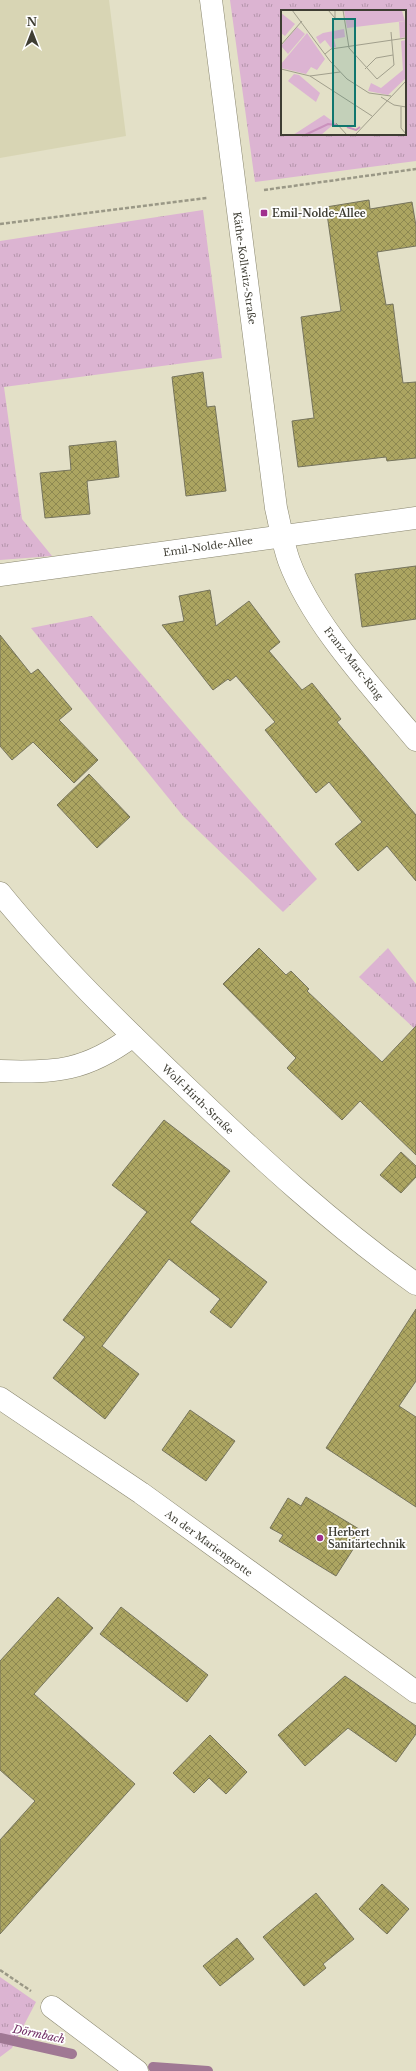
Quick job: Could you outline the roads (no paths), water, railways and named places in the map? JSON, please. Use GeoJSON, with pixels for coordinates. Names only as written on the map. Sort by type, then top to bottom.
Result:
{"type":"FeatureCollection","features":[{"type":"Feature","properties":{"kind":"street","name":"Käthe-Kollwitz-Straße"},"geometry":{"type":"LineString","coordinates":[[210,0],[276,508],[283,536]]}},
{"type":"Feature","properties":{"kind":"street","name":"Emil-Nolde-Allee"},"geometry":{"type":"LineString","coordinates":[[0,575],[416,518]]}},
{"type":"Feature","properties":{"kind":"street","name":"Franz-Marc-Ring"},"geometry":{"type":"LineString","coordinates":[[283,536],[289,561],[308,600],[331,636],[416,740]]}},
{"type":"Feature","properties":{"kind":"street","name":"Wolf-Hirth-Straße"},"geometry":{"type":"LineString","coordinates":[[0,893],[70,973],[133,1036],[265,1162],[328,1217],[416,1284]]}},
{"type":"Feature","properties":{"kind":"street"},"geometry":{"type":"LineString","coordinates":[[0,1071],[58,1071],[73,1068],[102,1056],[133,1036]]}},
{"type":"Feature","properties":{"kind":"street","name":"An der Mariengrotte"},"geometry":{"type":"LineString","coordinates":[[0,1398],[140,1493],[416,1692]]}},
{"type":"Feature","properties":{"kind":"street"},"geometry":{"type":"LineString","coordinates":[[52,2007],[137,2071]]}},
{"type":"Feature","properties":{"kind":"waterway","name":"Dörmbach"},"geometry":{"type":"LineString","coordinates":[[0,2038],[72,2054]]}},
{"type":"Feature","properties":{"kind":"waterway","name":"Dörmbach"},"geometry":{"type":"LineString","coordinates":[[153,2067],[208,2071]]}},
{"type":"Feature","properties":{"kind":"place","name":"Emil-Nolde-Allee"},"geometry":{"type":"Point","coordinates":[264,213]}},
{"type":"Feature","properties":{"kind":"place","name":"Herbert Sanitärtechnik"},"geometry":{"type":"Point","coordinates":[320,1538]}}]}
